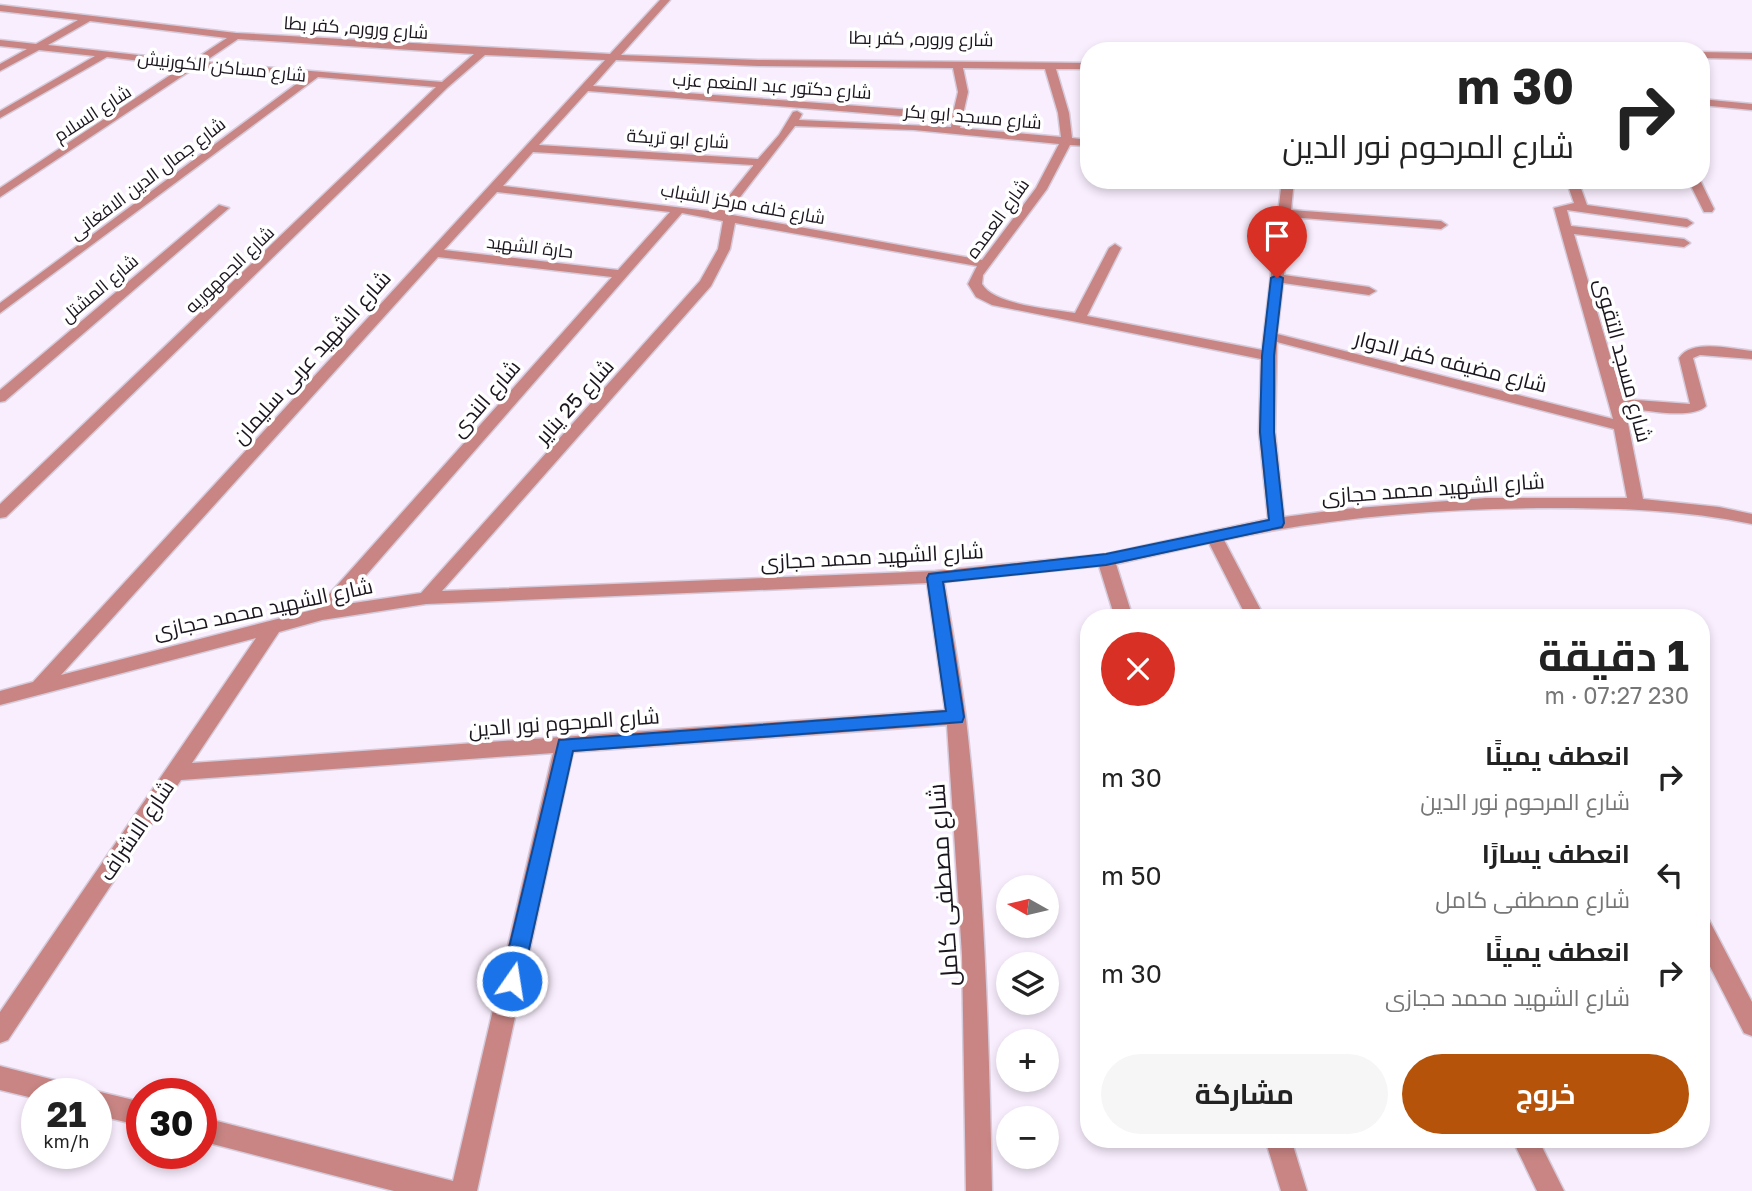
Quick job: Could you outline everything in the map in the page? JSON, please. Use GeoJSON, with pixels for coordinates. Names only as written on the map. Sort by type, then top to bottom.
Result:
{"type":"FeatureCollection","features":[{"type":"Feature","properties":{"kind":"street","name":"شارع الشهيد عربى سليمان"},"geometry":{"type":"LineString","coordinates":[[40,686],[665,0]]}},
{"type":"Feature","properties":{"kind":"street","name":"شارع وروره, كفر بطا"},"geometry":{"type":"LineString","coordinates":[[0,8],[236,36],[483,52],[958,68],[1080,66]]}},
{"type":"Feature","properties":{"kind":"street"},"geometry":{"type":"LineString","coordinates":[[0,68],[87,19]]}},
{"type":"Feature","properties":{"kind":"street","name":"شارع السلام"},"geometry":{"type":"LineString","coordinates":[[0,193],[236,36]]}},
{"type":"Feature","properties":{"kind":"street","name":"شارع مساكن الكورنيش"},"geometry":{"type":"LineString","coordinates":[[0,43],[196,64],[444,85]]}},
{"type":"Feature","properties":{"kind":"street","name":"شارع الجمهوريه"},"geometry":{"type":"LineString","coordinates":[[0,513],[444,85],[483,52]]}},
{"type":"Feature","properties":{"kind":"street"},"geometry":{"type":"LineString","coordinates":[[0,115],[106,54]]}},
{"type":"Feature","properties":{"kind":"street","name":"شارع وروره, كفر بطا"},"geometry":{"type":"LineString","coordinates":[[711,59],[772,54],[1080,56]]}},
{"type":"Feature","properties":{"kind":"street"},"geometry":{"type":"LineString","coordinates":[[1710,56],[1749,59]]}},
{"type":"Feature","properties":{"kind":"street"},"geometry":{"type":"LineString","coordinates":[[1710,61],[1749,59]]}},
{"type":"Feature","properties":{"kind":"street"},"geometry":{"type":"LineString","coordinates":[[1749,59],[1752,74]]}},
{"type":"Feature","properties":{"kind":"street"},"geometry":{"type":"LineString","coordinates":[[1050,67],[1065,124],[1066,142]]}},
{"type":"Feature","properties":{"kind":"street"},"geometry":{"type":"LineString","coordinates":[[954,130],[963,92],[958,68]]}},
{"type":"Feature","properties":{"kind":"street","name":"شارع جمال الدين الافغانى"},"geometry":{"type":"LineString","coordinates":[[0,309],[315,75]]}},
{"type":"Feature","properties":{"kind":"street","name":"شارع دكتور عبد المنعم عزب"},"geometry":{"type":"LineString","coordinates":[[584,88],[958,117]]}},
{"type":"Feature","properties":{"kind":"street"},"geometry":{"type":"LineString","coordinates":[[1710,103],[1752,107]]}},
{"type":"Feature","properties":{"kind":"street"},"geometry":{"type":"LineString","coordinates":[[725,216],[759,164],[792,123],[800,105]]}},
{"type":"Feature","properties":{"kind":"street","name":"شارع مسجد ابو بكر"},"geometry":{"type":"LineString","coordinates":[[792,123],[954,130],[1080,143]]}},
{"type":"Feature","properties":{"kind":"street","name":"شارع العمده"},"geometry":{"type":"LineString","coordinates":[[1066,142],[1055,166],[985,264],[975,284],[981,294],[997,302],[1079,318]]}},
{"type":"Feature","properties":{"kind":"street","name":"شارع ابو تريكة"},"geometry":{"type":"LineString","coordinates":[[529,148],[754,160],[759,164]]}},
{"type":"Feature","properties":{"kind":"street","name":"شارع خلف مركز الشباب"},"geometry":{"type":"LineString","coordinates":[[493,188],[725,216],[985,264]]}},
{"type":"Feature","properties":{"kind":"street"},"geometry":{"type":"LineString","coordinates":[[1277,523],[1267,432],[1268,356],[1287,189]]}},
{"type":"Feature","properties":{"kind":"street"},"geometry":{"type":"LineString","coordinates":[[1575,189],[1582,208]]}},
{"type":"Feature","properties":{"kind":"street"},"geometry":{"type":"LineString","coordinates":[[1698,189],[1708,209]]}},
{"type":"Feature","properties":{"kind":"street"},"geometry":{"type":"LineString","coordinates":[[1684,243],[1566,229],[1560,208],[1566,206],[1687,223]]}},
{"type":"Feature","properties":{"kind":"street","name":"شارع المشتل"},"geometry":{"type":"LineString","coordinates":[[0,398],[223,208]]}},
{"type":"Feature","properties":{"kind":"street","name":"شارع الندى"},"geometry":{"type":"LineString","coordinates":[[322,614],[679,209]]}},
{"type":"Feature","properties":{"kind":"street"},"geometry":{"type":"LineString","coordinates":[[1285,213],[1441,225]]}},
{"type":"Feature","properties":{"kind":"street","name":"شارع 25 يناير"},"geometry":{"type":"LineString","coordinates":[[426,598],[706,283],[724,249],[725,216]]}},
{"type":"Feature","properties":{"kind":"street","name":"شارع مسجد التقوى"},"geometry":{"type":"LineString","coordinates":[[1566,229],[1617,402],[1636,503]]}},
{"type":"Feature","properties":{"kind":"street"},"geometry":{"type":"LineString","coordinates":[[1115,248],[1079,318],[1268,356]]}},
{"type":"Feature","properties":{"kind":"street","name":"حارة الشهيد"},"geometry":{"type":"LineString","coordinates":[[435,253],[621,274]]}},
{"type":"Feature","properties":{"kind":"street"},"geometry":{"type":"LineString","coordinates":[[1277,278],[1369,291]]}},
{"type":"Feature","properties":{"kind":"street","name":"شارع مضيفه كفر الدوار"},"geometry":{"type":"LineString","coordinates":[[1270,336],[1621,426]]}},
{"type":"Feature","properties":{"kind":"street"},"geometry":{"type":"LineString","coordinates":[[1617,402],[1692,409],[1699,406],[1686,358],[1688,355],[1699,351],[1752,355]]}},
{"type":"Feature","properties":{"kind":"street","name":"شارع الشهيد محمد حجازى"},"geometry":{"type":"LineString","coordinates":[[0,698],[322,614],[426,598],[934,578],[1106,560],[1277,523],[1344,514],[1486,503],[1636,503],[1719,512],[1752,519]]}},
{"type":"Feature","properties":{"kind":"street"},"geometry":{"type":"LineString","coordinates":[[1214,537],[1251,609]]}},
{"type":"Feature","properties":{"kind":"street"},"geometry":{"type":"LineString","coordinates":[[1106,560],[1121,609]]}},
{"type":"Feature","properties":{"kind":"street","name":"شارع مصطفى كامل"},"geometry":{"type":"LineString","coordinates":[[934,578],[956,717],[975,966],[979,1191]]}},
{"type":"Feature","properties":{"kind":"street","name":"شارع الاشراف"},"geometry":{"type":"LineString","coordinates":[[0,1032],[272,628]]}},
{"type":"Feature","properties":{"kind":"street","name":"شارع المرحوم نور الدين"},"geometry":{"type":"LineString","coordinates":[[175,772],[956,717]]}},
{"type":"Feature","properties":{"kind":"street"},"geometry":{"type":"LineString","coordinates":[[464,1191],[565,744]]}},
{"type":"Feature","properties":{"kind":"street"},"geometry":{"type":"LineString","coordinates":[[1710,944],[1752,1025]]}},
{"type":"Feature","properties":{"kind":"street"},"geometry":{"type":"LineString","coordinates":[[0,1078],[21,1083]]}},
{"type":"Feature","properties":{"kind":"street"},"geometry":{"type":"LineString","coordinates":[[217,1133],[445,1191]]}},
{"type":"Feature","properties":{"kind":"street"},"geometry":{"type":"LineString","coordinates":[[1281,1148],[1294,1191]]}},
{"type":"Feature","properties":{"kind":"street"},"geometry":{"type":"LineString","coordinates":[[1529,1148],[1551,1191]]}},
{"type":"Feature","properties":{"kind":"route"},"geometry":{"type":"LineString","coordinates":[[512,981],[565,744],[956,717],[934,578],[1106,560],[1277,523],[1267,432],[1268,356],[1277,278]]}}]}
